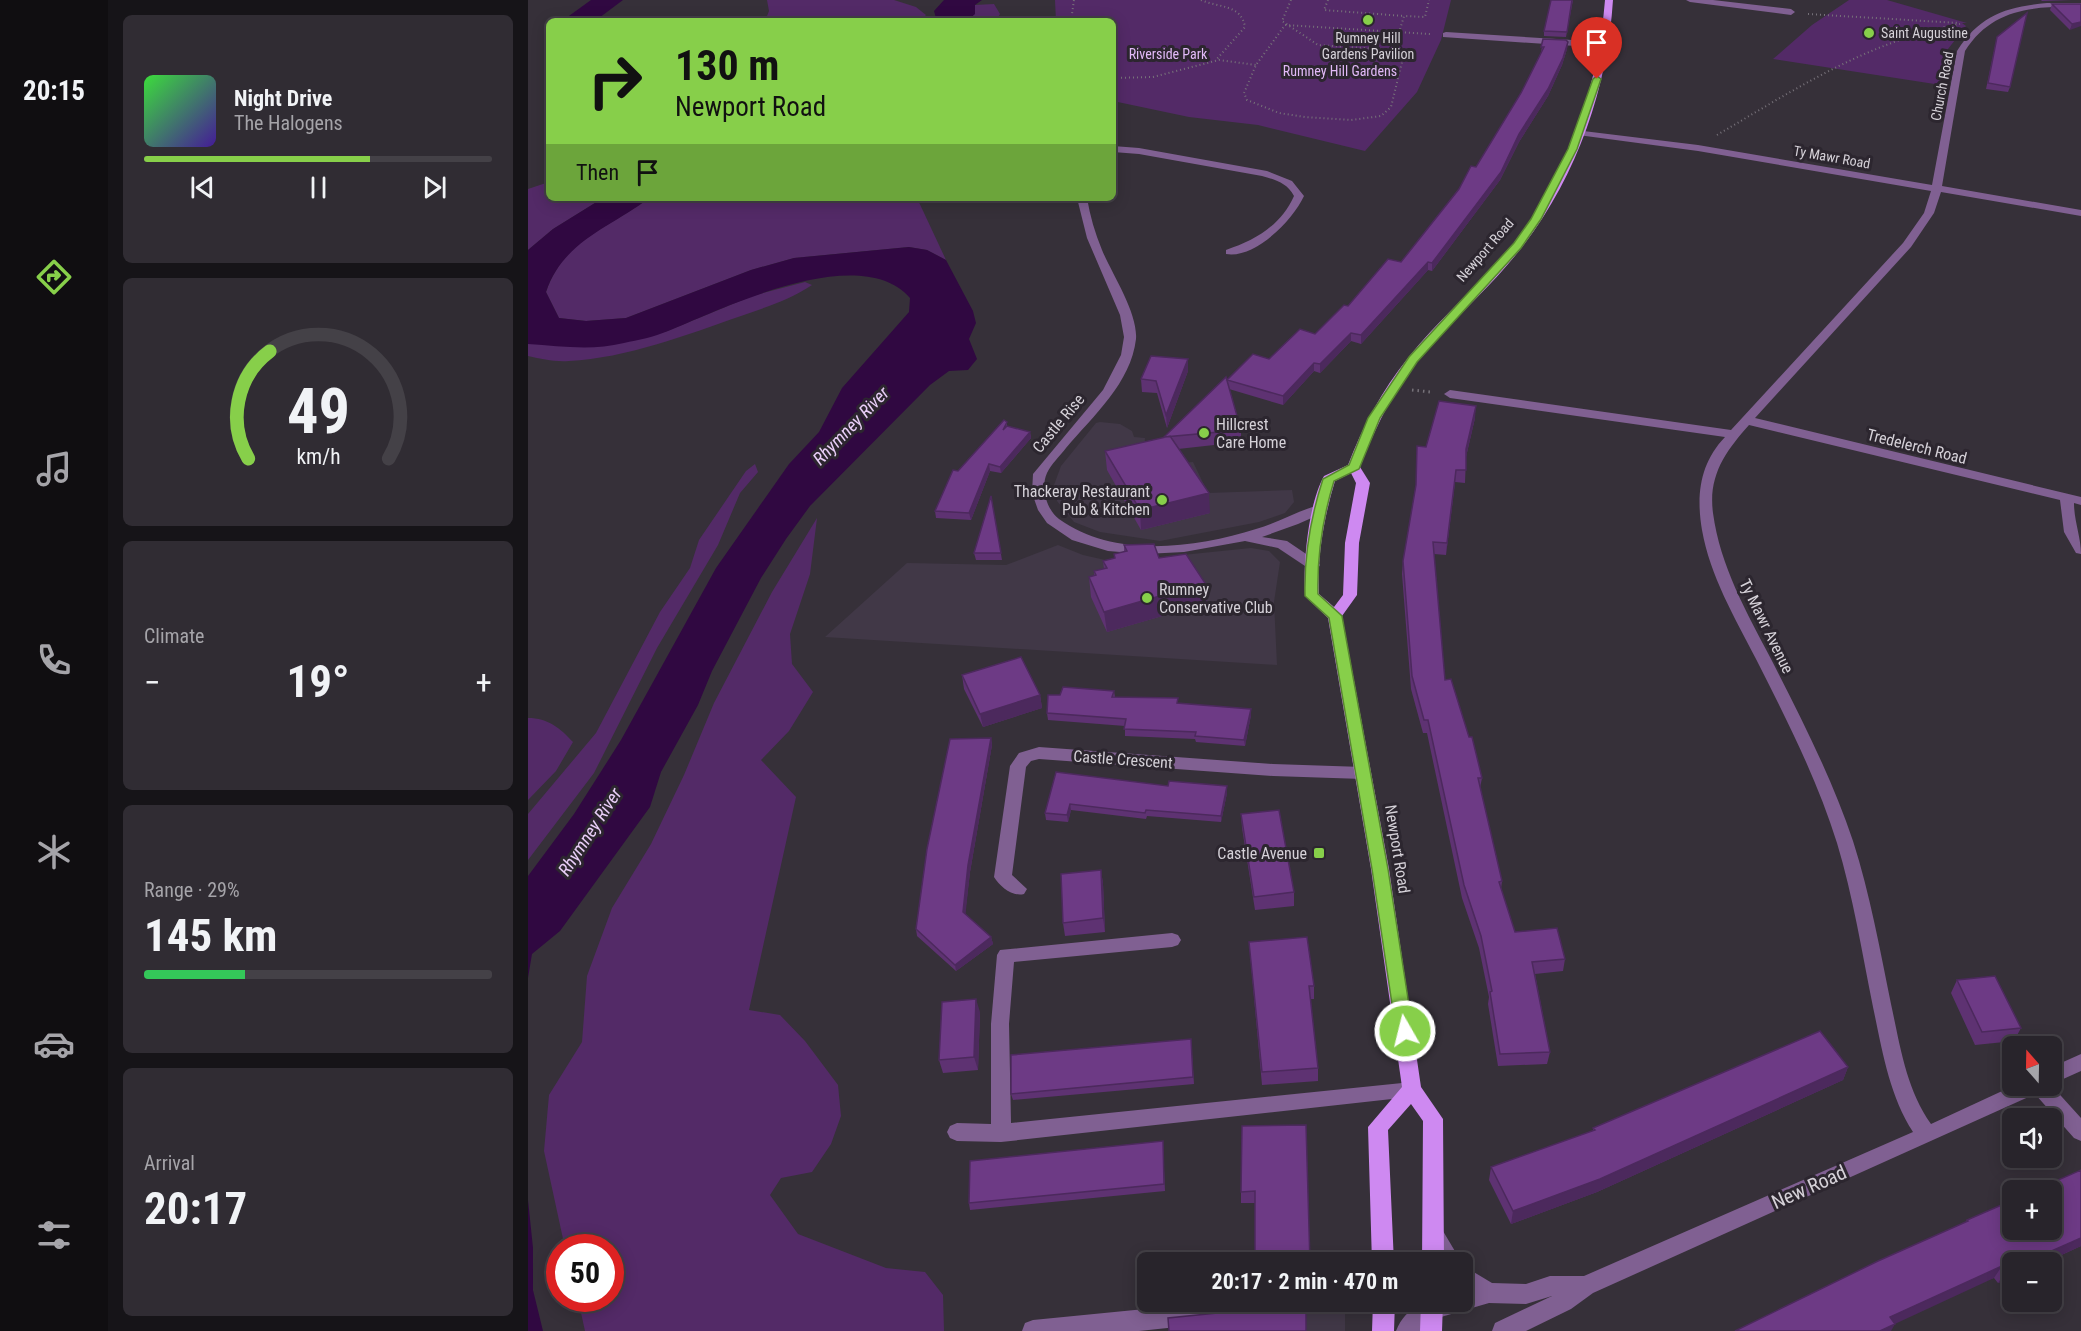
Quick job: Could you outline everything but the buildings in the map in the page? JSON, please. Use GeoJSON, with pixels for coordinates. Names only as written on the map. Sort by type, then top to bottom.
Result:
{"type":"FeatureCollection","features":[{"type":"Feature","properties":{"kind":"main road","name":"Newport Road"},"geometry":{"type":"LineString","coordinates":[[1354,467],[1374,418],[1391,389],[1424,347],[1518,246],[1564,169],[1594,91],[1605,45],[1609,0]]}},
{"type":"Feature","properties":{"kind":"main road"},"geometry":{"type":"LineString","coordinates":[[1354,467],[1364,483],[1352,543],[1350,595],[1335,616],[1312,596],[1312,565],[1320,509],[1329,479],[1354,467]]}},
{"type":"Feature","properties":{"kind":"main road","name":"Newport Road"},"geometry":{"type":"LineString","coordinates":[[1335,616],[1391,937],[1412,1090],[1434,1119],[1433,1252]]}},
{"type":"Feature","properties":{"kind":"main road"},"geometry":{"type":"LineString","coordinates":[[1383,1252],[1378,1127],[1412,1090]]}},
{"type":"Feature","properties":{"kind":"main road"},"geometry":{"type":"LineString","coordinates":[[1383,1331],[1384,1312]]}},
{"type":"Feature","properties":{"kind":"street"},"geometry":{"type":"LineString","coordinates":[[1690,0],[1791,12]]}},
{"type":"Feature","properties":{"kind":"street"},"geometry":{"type":"LineString","coordinates":[[2022,0],[2033,6]]}},
{"type":"Feature","properties":{"kind":"street","name":"Church Road"},"geometry":{"type":"LineString","coordinates":[[1936,190],[1961,51],[1965,43],[1975,30],[1992,19],[2033,6],[2078,3]]}},
{"type":"Feature","properties":{"kind":"street"},"geometry":{"type":"LineString","coordinates":[[1446,35],[1605,45]]}},
{"type":"Feature","properties":{"kind":"street","name":"Ty Mawr Road"},"geometry":{"type":"LineString","coordinates":[[1578,132],[1698,148],[2081,213]]}},
{"type":"Feature","properties":{"kind":"street"},"geometry":{"type":"LineString","coordinates":[[1116,149],[1140,151],[1263,173],[1277,176],[1295,187],[1299,196],[1296,203],[1271,232],[1254,244],[1230,252]]}},
{"type":"Feature","properties":{"kind":"street","name":"Ty Mawr Avenue"},"geometry":{"type":"LineString","coordinates":[[1927,1135],[1913,1118],[1894,1062],[1848,850],[1802,739],[1730,592],[1707,514],[1706,488],[1716,458],[1732,434],[1907,246],[1929,213],[1936,190]]}},
{"type":"Feature","properties":{"kind":"street","name":"Castle Rise"},"geometry":{"type":"LineString","coordinates":[[1083,201],[1089,230],[1124,311],[1130,339],[1127,352],[1114,381],[1040,474],[1036,485],[1039,498],[1049,516],[1067,532],[1116,549],[1170,549],[1242,538],[1295,523],[1320,509]]}},
{"type":"Feature","properties":{"kind":"street"},"geometry":{"type":"LineString","coordinates":[[1450,394],[1732,434]]}},
{"type":"Feature","properties":{"kind":"street","name":"Tredelerch Road"},"geometry":{"type":"LineString","coordinates":[[1746,420],[2074,500]]}},
{"type":"Feature","properties":{"kind":"street"},"geometry":{"type":"LineString","coordinates":[[2074,500],[2066,520],[2069,531],[2081,550]]}},
{"type":"Feature","properties":{"kind":"street","name":"Castle Rise"},"geometry":{"type":"LineString","coordinates":[[1242,538],[1282,544],[1312,565]]}},
{"type":"Feature","properties":{"kind":"street","name":"Castle Crescent"},"geometry":{"type":"LineString","coordinates":[[1018,889],[1003,877],[1018,766],[1025,757],[1039,753],[1273,770],[1363,772]]}},
{"type":"Feature","properties":{"kind":"street"},"geometry":{"type":"LineString","coordinates":[[1001,1133],[1000,1024],[1006,955],[1172,940]]}},
{"type":"Feature","properties":{"kind":"street"},"geometry":{"type":"LineString","coordinates":[[2062,1071],[2081,1062]]}},
{"type":"Feature","properties":{"kind":"street"},"geometry":{"type":"LineString","coordinates":[[957,1132],[1001,1133],[1412,1090]]}},
{"type":"Feature","properties":{"kind":"street","name":"New Road"},"geometry":{"type":"LineString","coordinates":[[1503,1331],[1563,1302],[1585,1286],[2011,1096]]}},
{"type":"Feature","properties":{"kind":"street"},"geometry":{"type":"LineString","coordinates":[[2049,1096],[2081,1132]]}},
{"type":"Feature","properties":{"kind":"street"},"geometry":{"type":"LineString","coordinates":[[1433,1233],[1444,1252]]}},
{"type":"Feature","properties":{"kind":"street"},"geometry":{"type":"LineString","coordinates":[[1473,1282],[1489,1293]]}},
{"type":"Feature","properties":{"kind":"street","name":"New Road"},"geometry":{"type":"LineString","coordinates":[[1473,1297],[1489,1293],[1526,1294],[1550,1286],[1585,1286]]}},
{"type":"Feature","properties":{"kind":"street"},"geometry":{"type":"LineString","coordinates":[[1033,1331],[1222,1312]]}},
{"type":"Feature","properties":{"kind":"street"},"geometry":{"type":"LineString","coordinates":[[1407,1331],[1413,1322],[1432,1314]]}},
{"type":"Feature","properties":{"kind":"path"},"geometry":{"type":"LineString","coordinates":[[1071,18],[1074,0]]}},
{"type":"Feature","properties":{"kind":"path"},"geometry":{"type":"LineString","coordinates":[[1201,0],[1238,9],[1244,18],[1245,27],[1216,60]]}},
{"type":"Feature","properties":{"kind":"path"},"geometry":{"type":"LineString","coordinates":[[1285,25],[1256,65],[1244,93],[1247,100],[1279,112],[1350,120],[1381,116],[1391,107],[1405,50],[1318,45],[1282,21],[1291,0]]}},
{"type":"Feature","properties":{"kind":"path"},"geometry":{"type":"LineString","coordinates":[[1328,0],[1324,10],[1425,17],[1429,0]]}},
{"type":"Feature","properties":{"kind":"path"},"geometry":{"type":"LineString","coordinates":[[1710,139],[1829,71],[1889,44],[1924,29],[1967,24],[1791,12]]}},
{"type":"Feature","properties":{"kind":"path"},"geometry":{"type":"LineString","coordinates":[[1394,50],[1404,16]]}},
{"type":"Feature","properties":{"kind":"path"},"geometry":{"type":"LineString","coordinates":[[1285,25],[1446,35]]}},
{"type":"Feature","properties":{"kind":"path"},"geometry":{"type":"LineString","coordinates":[[1116,78],[1131,81],[1177,73],[1216,60],[1256,65]]}},
{"type":"Feature","properties":{"kind":"path"},"geometry":{"type":"LineString","coordinates":[[1391,389],[1450,394]]}},
{"type":"Feature","properties":{"kind":"shaded area"},"geometry":{"type":"Polygon","coordinates":[[[1096,423],[1120,424],[1132,431],[1134,437],[1145,438],[1144,451],[1162,464],[1193,462],[1208,493],[1292,490],[1294,502],[1285,513],[1259,522],[1160,541],[1100,532],[1074,522],[1057,501],[1054,485],[1061,466],[1096,423]]]}},
{"type":"Feature","properties":{"kind":"shaded area"},"geometry":{"type":"Polygon","coordinates":[[[1058,545],[1083,555],[1114,562],[1251,548],[1269,551],[1280,562],[1274,602],[1277,665],[825,637],[907,563],[1006,565],[1058,545]]]}},
{"type":"Feature","properties":{"kind":"shaded area"},"geometry":{"type":"Polygon","coordinates":[[[1306,1312],[1345,1312],[1345,1331],[1170,1331],[1306,1312]]]}},
{"type":"Feature","properties":{"kind":"green space"},"geometry":{"type":"Polygon","coordinates":[[[767,0],[894,0],[916,7],[926,15],[923,18],[766,18],[769,11],[767,0]]]}},
{"type":"Feature","properties":{"kind":"green space","name":"Rumney Hill Gardens"},"geometry":{"type":"Polygon","coordinates":[[[1055,0],[1451,0],[1441,40],[1417,92],[1365,151],[1258,125],[1189,117],[1116,102],[1116,18],[1056,18],[1055,0]]]}},
{"type":"Feature","properties":{"kind":"green space"},"geometry":{"type":"Polygon","coordinates":[[[1849,0],[1887,0],[1967,23],[1962,23],[1966,26],[1948,49],[1941,85],[1773,59],[1812,25],[1849,0]]]}},
{"type":"Feature","properties":{"kind":"green space"},"geometry":{"type":"Polygon","coordinates":[[[994,4],[1000,14],[998,18],[970,18],[974,14],[975,5],[994,4]]]}},
{"type":"Feature","properties":{"kind":"green space"},"geometry":{"type":"Polygon","coordinates":[[[546,183],[546,201],[598,201],[553,229],[528,250],[528,189],[546,183]]]}},
{"type":"Feature","properties":{"kind":"green space"},"geometry":{"type":"Polygon","coordinates":[[[645,201],[918,201],[946,260],[927,250],[909,247],[794,258],[751,270],[626,318],[586,321],[559,318],[546,292],[564,259],[589,237],[645,201]]]}},
{"type":"Feature","properties":{"kind":"green space"},"geometry":{"type":"Polygon","coordinates":[[[805,282],[812,285],[778,303],[678,338],[634,350],[569,361],[553,361],[528,356],[528,344],[665,332],[752,296],[805,282]]]}},
{"type":"Feature","properties":{"kind":"green space"},"geometry":{"type":"Polygon","coordinates":[[[755,464],[758,472],[740,493],[718,545],[657,648],[594,773],[528,860],[528,814],[596,733],[660,612],[690,568],[699,540],[746,471],[755,464]]]}},
{"type":"Feature","properties":{"kind":"green space"},"geometry":{"type":"Polygon","coordinates":[[[817,518],[810,574],[790,634],[792,664],[813,692],[789,731],[761,760],[796,797],[749,1010],[780,1015],[805,1041],[838,1085],[841,1116],[831,1144],[812,1172],[781,1178],[770,1195],[798,1234],[886,1268],[925,1272],[943,1295],[944,1331],[585,1331],[581,1312],[624,1312],[624,1234],[562,1234],[544,1151],[549,1095],[582,1042],[587,976],[612,908],[651,844],[684,775],[714,703],[772,592],[817,518]]]}},
{"type":"Feature","properties":{"kind":"green space"},"geometry":{"type":"Polygon","coordinates":[[[528,718],[535,718],[553,725],[573,742],[556,771],[528,800],[528,718]]]}},
{"type":"Feature","properties":{"kind":"water"},"geometry":{"type":"Polygon","coordinates":[[[591,0],[623,0],[599,18],[566,18],[591,0]]]}},
{"type":"Feature","properties":{"kind":"water"},"geometry":{"type":"Polygon","coordinates":[[[944,0],[982,0],[975,5],[975,14],[970,18],[936,18],[934,11],[944,0]]]}},
{"type":"Feature","properties":{"kind":"water","name":"Rhymney River"},"geometry":{"type":"Polygon","coordinates":[[[598,201],[645,201],[589,237],[564,260],[554,275],[546,292],[559,318],[586,321],[626,318],[751,270],[794,258],[909,247],[927,250],[946,260],[973,311],[976,323],[969,339],[977,359],[968,370],[949,371],[930,385],[810,506],[786,539],[761,578],[712,671],[698,705],[661,772],[650,807],[560,931],[532,954],[528,978],[528,876],[574,814],[621,740],[716,568],[789,464],[819,432],[842,388],[909,312],[910,298],[888,282],[859,276],[826,277],[791,284],[756,295],[663,333],[640,339],[588,347],[528,344],[528,250],[553,229],[598,201]]]}},
{"type":"Feature","properties":{"kind":"water"},"geometry":{"type":"Polygon","coordinates":[[[528,1200],[533,1248],[533,1290],[543,1331],[528,1331],[528,1200]]]}},
{"type":"Feature","properties":{"kind":"place","name":"Rumney Hill Gardens Pavilion"},"geometry":{"type":"Point","coordinates":[1368,20]}},
{"type":"Feature","properties":{"kind":"place","name":"Saint Augustine"},"geometry":{"type":"Point","coordinates":[1869,33]}},
{"type":"Feature","properties":{"kind":"place","name":"Hillcrest Care Home"},"geometry":{"type":"Point","coordinates":[1204,433]}},
{"type":"Feature","properties":{"kind":"place","name":"Thackeray Restaurant Pub & Kitchen"},"geometry":{"type":"Point","coordinates":[1162,500]}},
{"type":"Feature","properties":{"kind":"place","name":"Rumney Conservative Club"},"geometry":{"type":"Point","coordinates":[1147,598]}},
{"type":"Feature","properties":{"kind":"place","name":"Castle Avenue"},"geometry":{"type":"Point","coordinates":[1319,853]}},
{"type":"Feature","properties":{"kind":"route"},"geometry":{"type":"LineString","coordinates":[[1405,1031],[1380,869],[1342,667],[1335,616],[1312,596],[1311,577],[1320,507],[1329,479],[1354,467],[1374,418],[1391,389],[1430,340],[1518,246],[1536,219],[1564,169],[1587,112],[1597,79]]}},
{"type":"Feature","properties":{"kind":"park label","name":"Riverside Park"},"geometry":{"type":"Point","coordinates":[1168,54]}}]}
